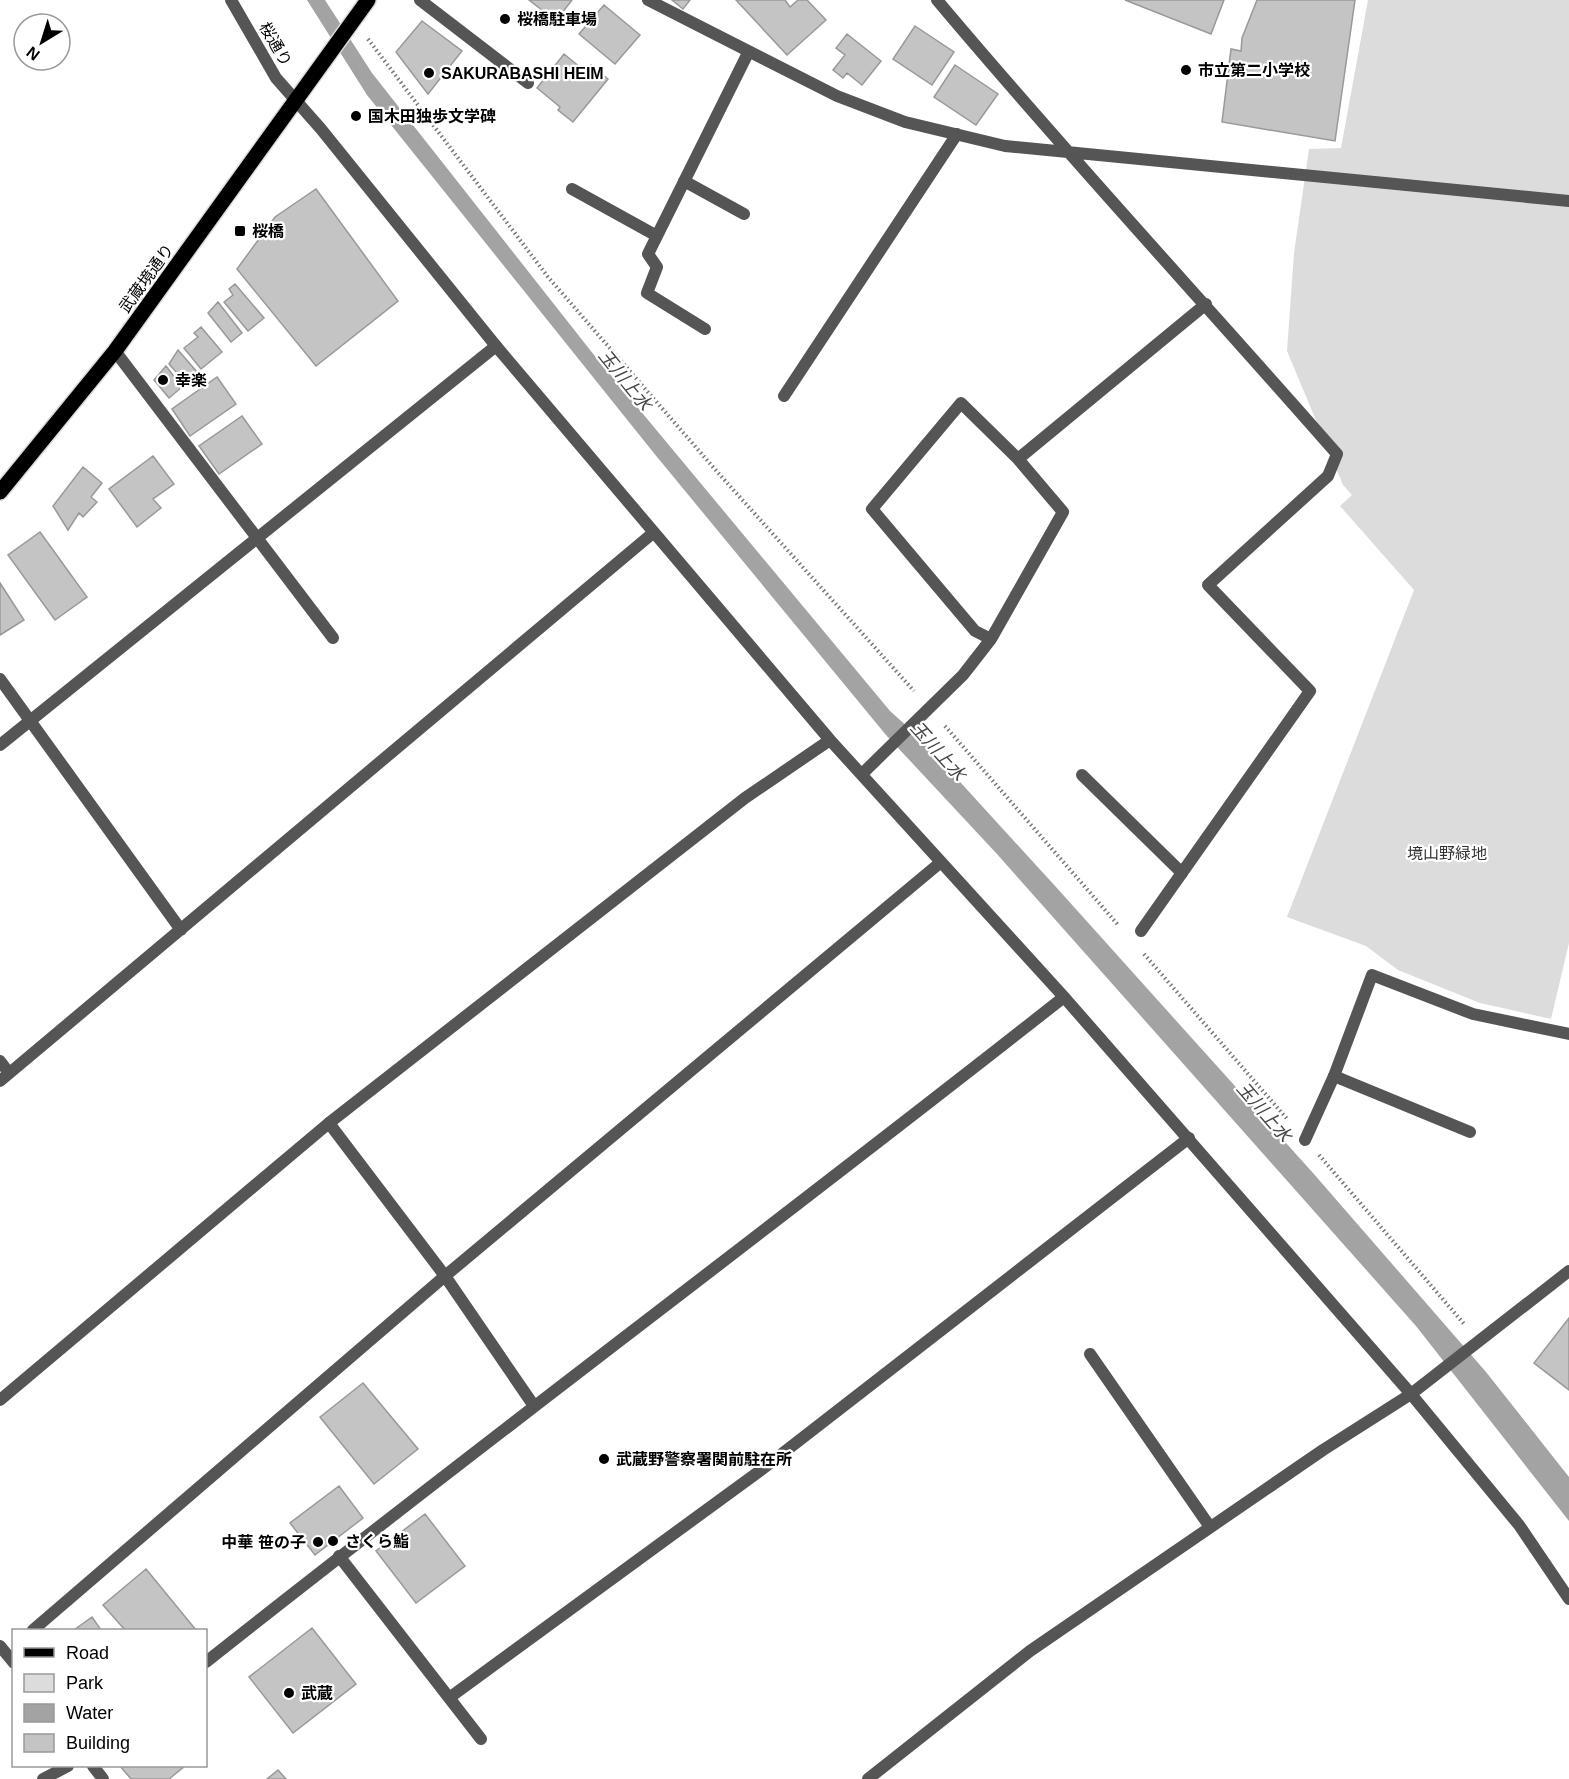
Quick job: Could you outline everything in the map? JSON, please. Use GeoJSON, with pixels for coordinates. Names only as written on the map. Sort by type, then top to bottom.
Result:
{"type":"FeatureCollection","features":[{"type":"Feature","properties":{"kind":"main road"},"geometry":{"type":"LineString","coordinates":[[352,24],[368,0]]}},
{"type":"Feature","properties":{"kind":"main road","name":"武蔵境通り"},"geometry":{"type":"LineString","coordinates":[[0,492],[115,351],[352,24]]}},
{"type":"Feature","properties":{"kind":"street","name":"桜通り"},"geometry":{"type":"LineString","coordinates":[[231,0],[276,78],[295,103],[321,129],[496,346],[830,740],[1064,997],[1411,1394],[1519,1525],[1569,1599]]}},
{"type":"Feature","properties":{"kind":"street"},"geometry":{"type":"LineString","coordinates":[[420,0],[528,83]]}},
{"type":"Feature","properties":{"kind":"street"},"geometry":{"type":"LineString","coordinates":[[648,0],[748,53],[837,96],[905,122],[1005,146],[1569,201]]}},
{"type":"Feature","properties":{"kind":"street"},"geometry":{"type":"LineString","coordinates":[[937,0],[1066,153],[1206,304],[1337,454],[1328,476],[1208,585],[1310,691],[1141,931]]}},
{"type":"Feature","properties":{"kind":"street"},"geometry":{"type":"LineString","coordinates":[[705,329],[647,293],[657,267],[648,254],[748,53]]}},
{"type":"Feature","properties":{"kind":"street"},"geometry":{"type":"LineString","coordinates":[[784,396],[957,134]]}},
{"type":"Feature","properties":{"kind":"street"},"geometry":{"type":"LineString","coordinates":[[684,181],[744,214]]}},
{"type":"Feature","properties":{"kind":"street"},"geometry":{"type":"LineString","coordinates":[[572,189],[657,236]]}},
{"type":"Feature","properties":{"kind":"street"},"geometry":{"type":"LineString","coordinates":[[1018,459],[1206,304]]}},
{"type":"Feature","properties":{"kind":"street"},"geometry":{"type":"LineString","coordinates":[[0,745],[496,346]]}},
{"type":"Feature","properties":{"kind":"street"},"geometry":{"type":"LineString","coordinates":[[115,351],[333,638]]}},
{"type":"Feature","properties":{"kind":"street"},"geometry":{"type":"LineString","coordinates":[[862,774],[963,675],[991,639],[1063,512],[1018,459],[961,403],[872,509],[975,631],[991,639]]}},
{"type":"Feature","properties":{"kind":"street"},"geometry":{"type":"LineString","coordinates":[[0,1061],[4,1077],[653,533]]}},
{"type":"Feature","properties":{"kind":"street"},"geometry":{"type":"LineString","coordinates":[[0,679],[181,930]]}},
{"type":"Feature","properties":{"kind":"street"},"geometry":{"type":"LineString","coordinates":[[0,1400],[329,1123],[745,798],[830,740]]}},
{"type":"Feature","properties":{"kind":"street"},"geometry":{"type":"LineString","coordinates":[[1082,775],[1182,873]]}},
{"type":"Feature","properties":{"kind":"street"},"geometry":{"type":"LineString","coordinates":[[34,1629],[445,1276],[941,862]]}},
{"type":"Feature","properties":{"kind":"street"},"geometry":{"type":"LineString","coordinates":[[1305,1140],[1334,1077],[1372,975],[1473,1014],[1569,1034]]}},
{"type":"Feature","properties":{"kind":"street"},"geometry":{"type":"LineString","coordinates":[[207,1661],[534,1406],[847,1169],[1064,997]]}},
{"type":"Feature","properties":{"kind":"street"},"geometry":{"type":"LineString","coordinates":[[1334,1077],[1470,1132]]}},
{"type":"Feature","properties":{"kind":"street"},"geometry":{"type":"LineString","coordinates":[[329,1123],[445,1276],[534,1406]]}},
{"type":"Feature","properties":{"kind":"street"},"geometry":{"type":"LineString","coordinates":[[449,1698],[761,1470],[1189,1138]]}},
{"type":"Feature","properties":{"kind":"street"},"geometry":{"type":"LineString","coordinates":[[868,1779],[1030,1651],[1323,1450],[1411,1394],[1569,1271]]}},
{"type":"Feature","properties":{"kind":"street"},"geometry":{"type":"LineString","coordinates":[[1090,1354],[1210,1527]]}},
{"type":"Feature","properties":{"kind":"street"},"geometry":{"type":"LineString","coordinates":[[339,1556],[481,1739]]}},
{"type":"Feature","properties":{"kind":"street"},"geometry":{"type":"LineString","coordinates":[[43,1779],[66,1767]]}},
{"type":"Feature","properties":{"kind":"street"},"geometry":{"type":"LineString","coordinates":[[94,1767],[103,1779]]}},
{"type":"Feature","properties":{"kind":"path"},"geometry":{"type":"LineString","coordinates":[[352,24],[548,277],[1125,933]]}},
{"type":"Feature","properties":{"kind":"path"},"geometry":{"type":"LineString","coordinates":[[1141,951],[1305,1140],[1475,1344]]}},
{"type":"Feature","properties":{"kind":"green space","name":"境山野緑地"},"geometry":{"type":"Polygon","coordinates":[[[1368,0],[1569,0],[1569,943],[1551,1019],[1480,1003],[1398,970],[1366,946],[1287,917],[1414,590],[1340,506],[1352,495],[1343,485],[1287,351],[1294,253],[1309,149],[1341,148],[1368,0]]]}},
{"type":"Feature","properties":{"kind":"water"},"geometry":{"type":"Polygon","coordinates":[[[307,0],[325,0],[372,73],[594,355],[890,711],[919,737],[1056,887],[1313,1173],[1486,1372],[1569,1477],[1569,1521],[1416,1326],[997,854],[886,735],[653,452],[367,95],[307,0]]]}},
{"type":"Feature","properties":{"kind":"building"},"geometry":{"type":"Polygon","coordinates":[[[529,0],[572,0],[556,21],[529,0]]]}},
{"type":"Feature","properties":{"kind":"building"},"geometry":{"type":"Polygon","coordinates":[[[672,0],[690,0],[683,9],[672,0]]]}},
{"type":"Feature","properties":{"kind":"building"},"geometry":{"type":"Polygon","coordinates":[[[736,0],[785,0],[790,7],[798,0],[807,0],[826,20],[787,55],[736,0]]]}},
{"type":"Feature","properties":{"kind":"building"},"geometry":{"type":"Polygon","coordinates":[[[1125,0],[1224,0],[1211,34],[1125,0]]]}},
{"type":"Feature","properties":{"kind":"building"},"geometry":{"type":"Polygon","coordinates":[[[1257,0],[1355,0],[1335,141],[1222,122],[1231,49],[1241,51],[1242,38],[1257,0]]]}},
{"type":"Feature","properties":{"kind":"building"},"geometry":{"type":"Polygon","coordinates":[[[604,5],[640,35],[615,64],[579,34],[604,5]]]}},
{"type":"Feature","properties":{"kind":"building","name":"SAKURABASHI HEIM"},"geometry":{"type":"Polygon","coordinates":[[[422,21],[462,51],[428,94],[396,52],[422,21]]]}},
{"type":"Feature","properties":{"kind":"building"},"geometry":{"type":"Polygon","coordinates":[[[915,26],[954,52],[932,85],[893,59],[915,26]]]}},
{"type":"Feature","properties":{"kind":"building"},"geometry":{"type":"Polygon","coordinates":[[[847,34],[881,61],[862,85],[847,73],[843,78],[833,70],[845,55],[836,48],[847,34]]]}},
{"type":"Feature","properties":{"kind":"building"},"geometry":{"type":"Polygon","coordinates":[[[564,54],[586,72],[591,65],[608,79],[573,122],[558,110],[560,107],[537,88],[564,54]]]}},
{"type":"Feature","properties":{"kind":"building"},"geometry":{"type":"Polygon","coordinates":[[[955,65],[998,94],[976,125],[934,97],[955,65]]]}},
{"type":"Feature","properties":{"kind":"building"},"geometry":{"type":"Polygon","coordinates":[[[316,189],[398,301],[316,366],[237,269],[275,217],[316,189]]]}},
{"type":"Feature","properties":{"kind":"building"},"geometry":{"type":"Polygon","coordinates":[[[235,284],[264,318],[248,331],[224,302],[233,295],[229,289],[235,284]]]}},
{"type":"Feature","properties":{"kind":"building"},"geometry":{"type":"Polygon","coordinates":[[[218,302],[242,333],[231,342],[208,313],[218,302]]]}},
{"type":"Feature","properties":{"kind":"building"},"geometry":{"type":"Polygon","coordinates":[[[201,327],[222,352],[201,369],[184,348],[198,337],[194,333],[201,327]]]}},
{"type":"Feature","properties":{"kind":"building"},"geometry":{"type":"Polygon","coordinates":[[[178,350],[197,372],[185,382],[169,364],[178,350]]]}},
{"type":"Feature","properties":{"kind":"building"},"geometry":{"type":"Polygon","coordinates":[[[166,366],[182,387],[169,398],[154,380],[166,366]]]}},
{"type":"Feature","properties":{"kind":"building"},"geometry":{"type":"Polygon","coordinates":[[[217,377],[236,404],[190,436],[172,409],[217,377]]]}},
{"type":"Feature","properties":{"kind":"building"},"geometry":{"type":"Polygon","coordinates":[[[242,416],[262,444],[219,474],[199,446],[242,416]]]}},
{"type":"Feature","properties":{"kind":"building"},"geometry":{"type":"Polygon","coordinates":[[[153,456],[174,484],[153,499],[161,508],[137,527],[109,489],[153,456]]]}},
{"type":"Feature","properties":{"kind":"building"},"geometry":{"type":"Polygon","coordinates":[[[83,467],[102,483],[91,497],[97,502],[83,517],[79,513],[68,530],[53,506],[83,467]]]}},
{"type":"Feature","properties":{"kind":"building"},"geometry":{"type":"Polygon","coordinates":[[[40,532],[87,597],[55,620],[8,555],[40,532]]]}},
{"type":"Feature","properties":{"kind":"building"},"geometry":{"type":"Polygon","coordinates":[[[0,583],[24,620],[0,635],[0,583]]]}},
{"type":"Feature","properties":{"kind":"building"},"geometry":{"type":"Polygon","coordinates":[[[1569,1318],[1569,1390],[1534,1363],[1569,1318]]]}},
{"type":"Feature","properties":{"kind":"building"},"geometry":{"type":"Polygon","coordinates":[[[363,1383],[418,1449],[374,1484],[320,1417],[363,1383]]]}},
{"type":"Feature","properties":{"kind":"building"},"geometry":{"type":"Polygon","coordinates":[[[339,1486],[363,1518],[315,1555],[290,1523],[339,1486]]]}},
{"type":"Feature","properties":{"kind":"building"},"geometry":{"type":"Polygon","coordinates":[[[425,1514],[465,1566],[416,1603],[376,1551],[425,1514]]]}},
{"type":"Feature","properties":{"kind":"building"},"geometry":{"type":"Polygon","coordinates":[[[146,1569],[195,1629],[124,1629],[103,1605],[146,1569]]]}},
{"type":"Feature","properties":{"kind":"building"},"geometry":{"type":"Polygon","coordinates":[[[92,1617],[100,1629],[75,1629],[92,1617]]]}},
{"type":"Feature","properties":{"kind":"building"},"geometry":{"type":"Polygon","coordinates":[[[312,1628],[356,1684],[293,1733],[249,1677],[312,1628]]]}},
{"type":"Feature","properties":{"kind":"building"},"geometry":{"type":"Polygon","coordinates":[[[121,1767],[184,1767],[169,1779],[131,1779],[121,1767]]]}},
{"type":"Feature","properties":{"kind":"building"},"geometry":{"type":"Polygon","coordinates":[[[278,1770],[286,1779],[267,1779],[278,1770]]]}},
{"type":"Feature","properties":{"kind":"place","name":"桜橋駐車場"},"geometry":{"type":"Point","coordinates":[505,19]}},
{"type":"Feature","properties":{"kind":"place","name":"市立第二小学校"},"geometry":{"type":"Point","coordinates":[1186,70]}},
{"type":"Feature","properties":{"kind":"place","name":"SAKURABASHI HEIM"},"geometry":{"type":"Point","coordinates":[429,73]}},
{"type":"Feature","properties":{"kind":"place","name":"国木田独歩文学碑"},"geometry":{"type":"Point","coordinates":[356,116]}},
{"type":"Feature","properties":{"kind":"place","name":"桜橋"},"geometry":{"type":"Point","coordinates":[240,231]}},
{"type":"Feature","properties":{"kind":"place","name":"幸楽"},"geometry":{"type":"Point","coordinates":[163,380]}},
{"type":"Feature","properties":{"kind":"place","name":"武蔵野警察署関前駐在所"},"geometry":{"type":"Point","coordinates":[604,1459]}},
{"type":"Feature","properties":{"kind":"place","name":"さくら鮨"},"geometry":{"type":"Point","coordinates":[333,1541]}},
{"type":"Feature","properties":{"kind":"place","name":"中華 笹の子"},"geometry":{"type":"Point","coordinates":[318,1542]}},
{"type":"Feature","properties":{"kind":"place","name":"武蔵"},"geometry":{"type":"Point","coordinates":[289,1693]}},
{"type":"Feature","properties":{"kind":"water label","name":"玉川上水"},"geometry":{"type":"Point","coordinates":[625,380]}},
{"type":"Feature","properties":{"kind":"water label","name":"玉川上水"},"geometry":{"type":"Point","coordinates":[938,751]}},
{"type":"Feature","properties":{"kind":"water label","name":"玉川上水"},"geometry":{"type":"Point","coordinates":[1264,1112]}}]}
